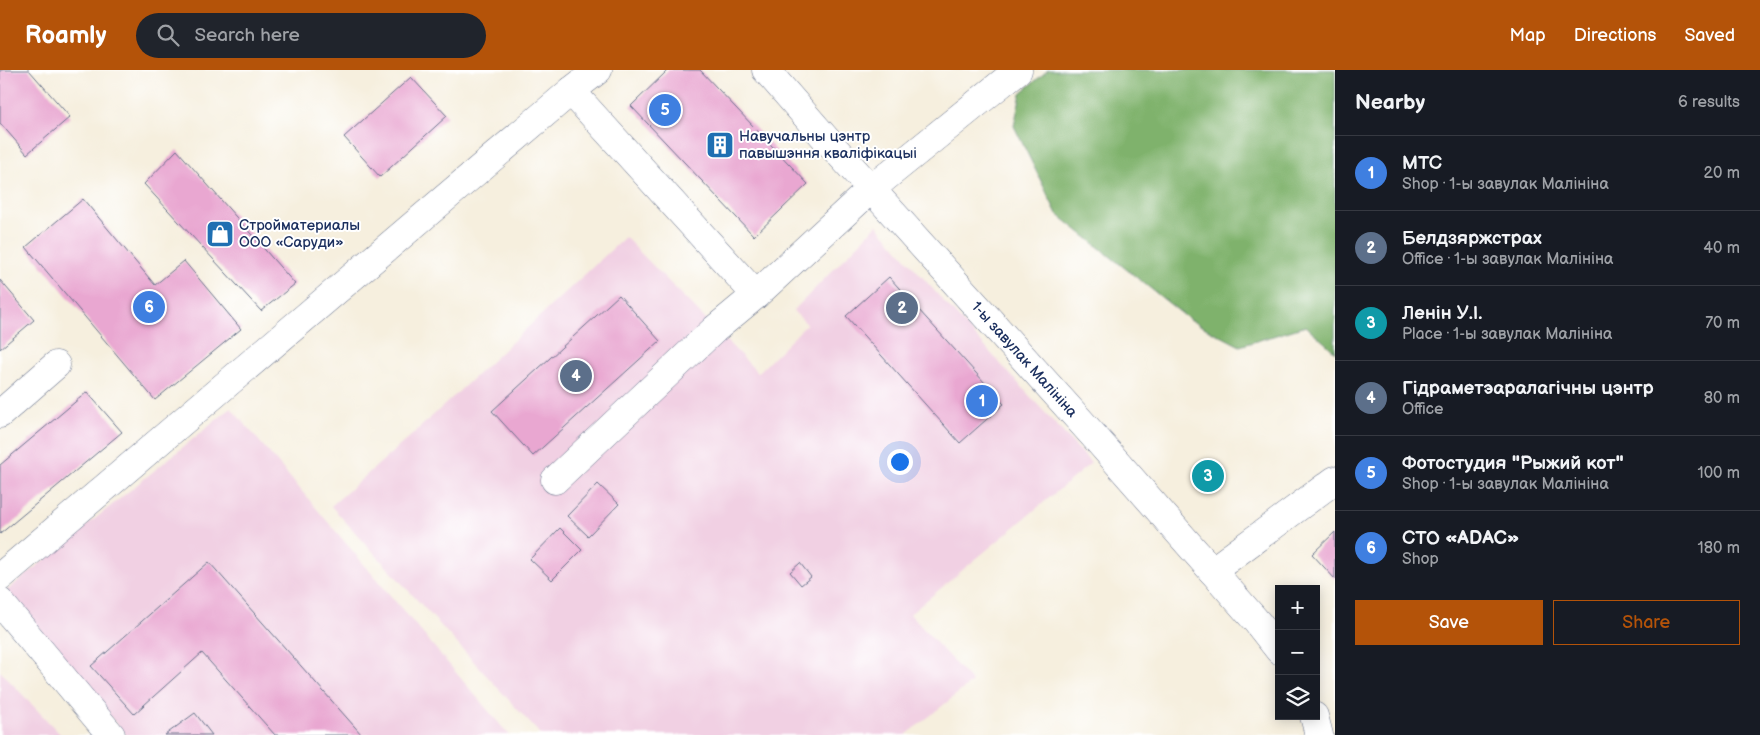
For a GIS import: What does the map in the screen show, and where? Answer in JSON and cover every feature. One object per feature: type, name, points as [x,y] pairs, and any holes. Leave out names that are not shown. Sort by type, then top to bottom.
[{"type":"street","points":[[0,577],[598,70]]},
{"type":"street","name":"1-ы завулак Малініна","points":[[766,70],[1099,442],[1275,645]]},
{"type":"street","points":[[555,480],[715,329],[756,296],[871,189],[1018,70]]},
{"type":"street","points":[[571,91],[756,296]]},
{"type":"street","points":[[0,414],[56,365]]},
{"type":"street","points":[[1212,571],[1335,480]]},
{"type":"street","points":[[0,602],[111,735]]},
{"type":"street","points":[[1315,720],[1320,735]]},
{"type":"shaded area","points":[[877,225],[945,303],[1091,463],[910,614],[972,682],[906,735],[541,735],[331,506],[412,435],[625,237],[758,373],[807,324],[793,311]]},
{"type":"shaded area","points":[[231,408],[509,735],[126,735],[4,593]]},
{"type":"shaded area","points":[[0,671],[61,735],[0,735]]},
{"type":"green space","points":[[1048,70],[1335,70],[1335,352],[1306,326],[1240,346],[1190,320],[1057,214],[1014,126],[1021,93]]},
{"type":"building","points":[[0,70],[29,70],[70,117],[27,154],[0,123]]},
{"type":"building","name":"Навучальны цэнтр павышэння кваліфікацыі","points":[[668,70],[700,70],[808,184],[754,236],[631,106]]},
{"type":"building","points":[[411,77],[447,116],[380,177],[344,137]]},
{"type":"building","name":"Стройматериалы ООО «Саруди»","points":[[177,150],[295,284],[261,311],[144,184]]},
{"type":"building","points":[[83,199],[155,285],[184,261],[241,329],[155,400],[26,247]]},
{"type":"building","points":[[889,277],[1004,404],[960,443],[846,316]]},
{"type":"building","points":[[0,280],[34,320],[0,349]]},
{"type":"building","points":[[619,295],[660,341],[533,456],[492,411]]},
{"type":"building","points":[[87,392],[122,432],[0,534],[0,465]]},
{"type":"building","points":[[598,484],[619,504],[588,536],[567,516]]},
{"type":"building","points":[[560,528],[582,550],[552,580],[530,559]]},
{"type":"building","points":[[1335,532],[1335,579],[1312,554]]},
{"type":"building","points":[[209,562],[362,735],[275,735],[202,653],[134,714],[91,666]]},
{"type":"building","points":[[800,563],[811,577],[801,585],[790,572]]},
{"type":"building","points":[[195,713],[212,735],[165,735]]},
{"type":"place","name":"Фотостудия \"Рыжий кот\"","points":[[665,110]]},
{"type":"place","name":"Навучальны цэнтр павышэння кваліфікацыі","points":[[720,145]]},
{"type":"place","name":"Стройматериалы ООО «Саруди»","points":[[220,234]]},
{"type":"place","name":"СТО «ADAC»","points":[[149,307]]},
{"type":"place","name":"Белдзяржстрах","points":[[902,308]]},
{"type":"place","name":"Гідраметэаралагічны цэнтр","points":[[576,376]]},
{"type":"place","name":"МТС","points":[[982,401]]},
{"type":"place","name":"Ленін У.І.","points":[[1208,476]]}]
